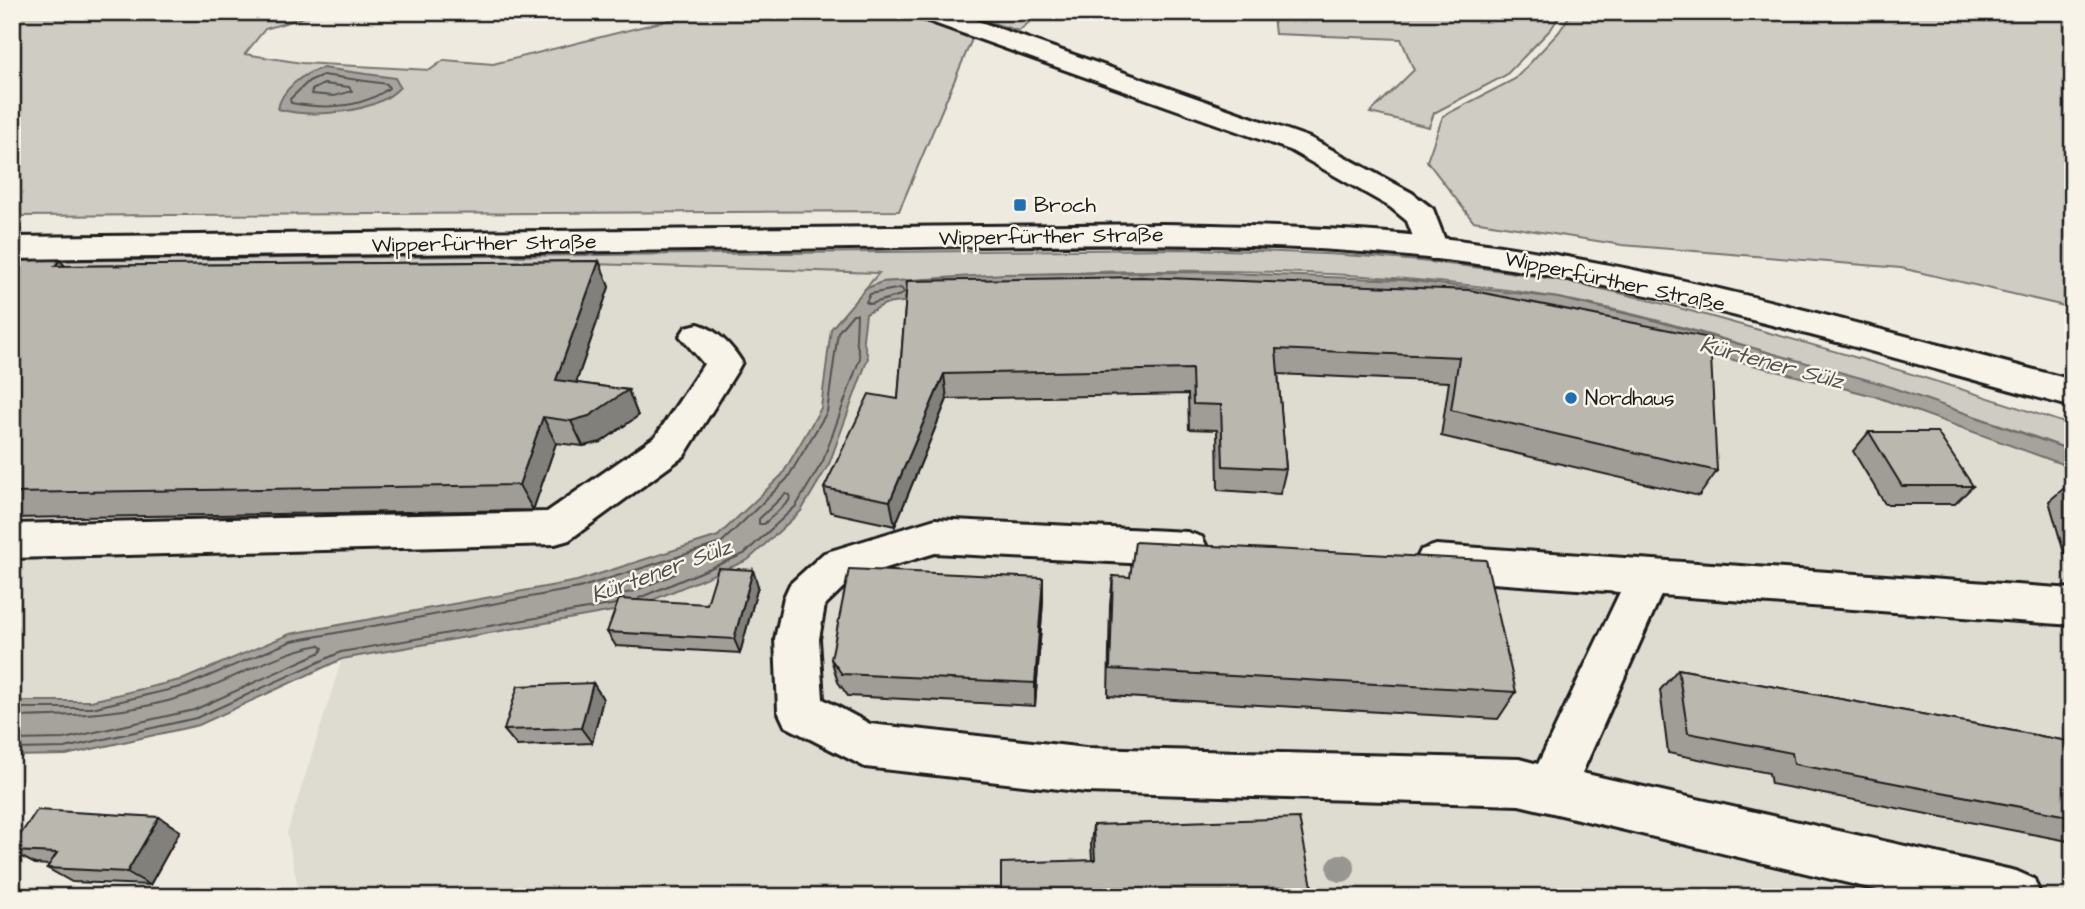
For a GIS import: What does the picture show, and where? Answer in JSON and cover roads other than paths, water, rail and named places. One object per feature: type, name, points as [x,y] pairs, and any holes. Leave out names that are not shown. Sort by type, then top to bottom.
[{"type":"main road","points":[[926,12],[1300,144],[1401,200],[1422,216],[1432,248]]},
{"type":"main road","name":"Wipperfürther Straße","points":[[12,248],[1162,234],[1340,239],[1432,248],[1563,267],[1667,290],[2073,394]]},
{"type":"main road","points":[[12,541],[555,528],[670,446],[724,362],[698,336]]},
{"type":"main road","points":[[1225,551],[934,536],[839,565],[805,597],[797,639],[801,711],[865,745],[1086,770],[1519,782],[2016,897]]},
{"type":"main road","points":[[1390,560],[2073,607]]},
{"type":"main road","points":[[1551,789],[1649,576]]},
{"type":"water","points":[[323,68],[395,78],[400,87],[375,103],[342,112],[308,113],[278,109],[284,95],[295,82]]},
{"type":"water","name":"Kürtener Sülz","points":[[1201,272],[1405,280],[1558,298],[1649,319],[1879,383],[2073,451],[2073,468],[1874,396],[1558,315],[911,301],[885,304],[866,314],[863,339],[868,358],[829,464],[801,511],[748,560],[636,607],[342,659],[199,725],[66,755],[12,756],[12,701],[91,701],[184,679],[290,634],[577,581],[718,536],[782,475],[821,408],[831,329],[865,289],[882,282],[1004,274]]},
{"type":"place","name":"Broch","points":[[1020,205]]},
{"type":"place","name":"Nordhaus","points":[[1571,398]]}]
